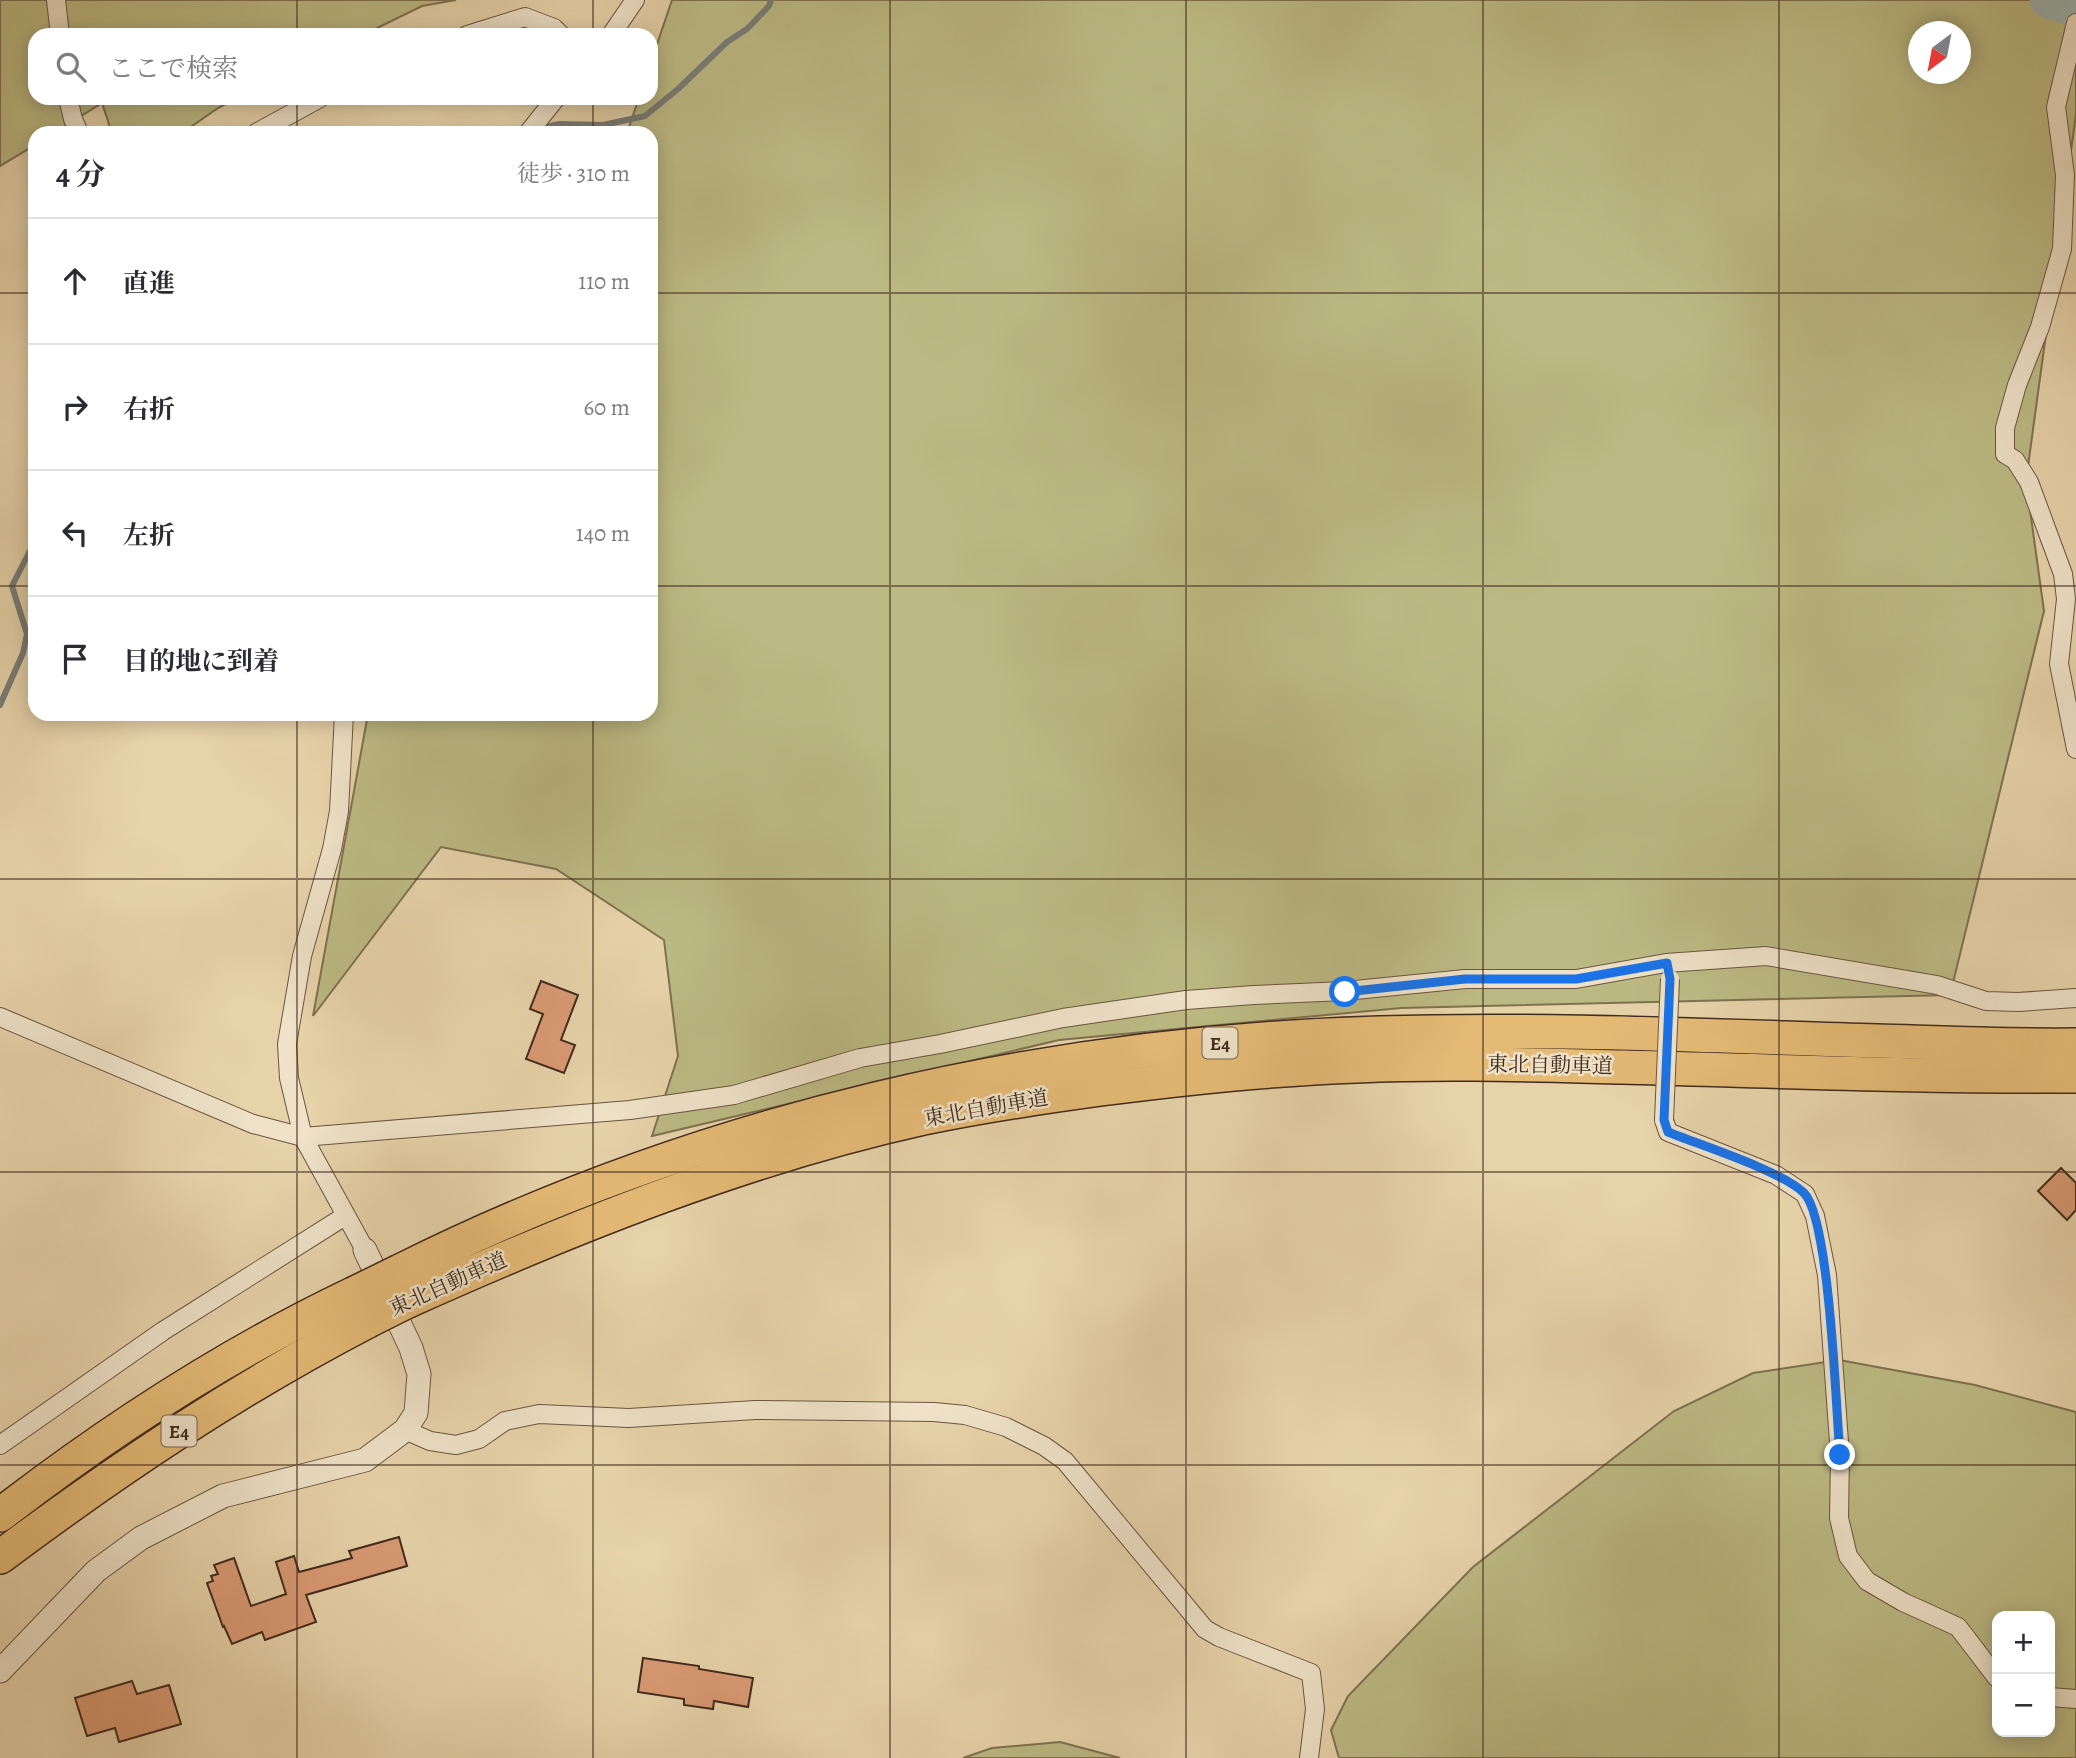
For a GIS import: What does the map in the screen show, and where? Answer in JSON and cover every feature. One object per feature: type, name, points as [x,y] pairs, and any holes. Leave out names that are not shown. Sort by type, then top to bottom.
[{"type":"highway","name":"東北自動車道","points":[[404,1286],[451,1245],[560,1200],[741,1135],[848,1105],[959,1079],[1126,1052],[1254,1039],[1381,1033],[1542,1032],[2076,1045]]},
{"type":"highway","name":"東北自動車道","points":[[0,1515],[86,1452],[235,1354],[361,1308],[404,1286],[488,1265],[697,1184],[923,1118],[1141,1084],[1268,1071],[1355,1066],[1468,1063],[2076,1076]]},
{"type":"highway","name":"東北自動車道","points":[[0,1557],[104,1481],[252,1384],[361,1308]]},
{"type":"street","points":[[56,0],[59,28]]},
{"type":"street","points":[[616,28],[635,0]]},
{"type":"street","points":[[490,28],[525,17],[554,28]]},
{"type":"street","points":[[2076,23],[2056,107],[2065,175],[2062,249],[2040,327],[2017,385],[2005,428],[2005,454],[2015,460],[2029,482],[2063,574],[2066,599],[2059,664],[2076,749]]},
{"type":"street","points":[[70,105],[76,126]]},
{"type":"street","points":[[269,126],[307,105]]},
{"type":"street","points":[[534,126],[551,105]]},
{"type":"street","points":[[0,1671],[96,1571],[141,1538],[223,1496],[365,1460],[405,1430],[416,1413],[419,1374],[411,1348],[365,1251],[303,1137],[289,1078],[287,1044],[302,956],[332,849],[339,811],[344,721]]},
{"type":"street","points":[[0,1017],[253,1124],[303,1137],[630,1110],[734,1095],[860,1058],[1118,1009],[1186,1000],[1345,992],[1465,979],[1576,979],[1668,971],[1766,956],[1937,985],[1986,1001],[2076,998]]},
{"type":"street","points":[[1668,971],[1664,1120],[1668,1132],[1776,1175],[1805,1194],[1815,1216],[1827,1275],[1840,1455],[1839,1518],[1848,1556],[1867,1581],[1903,1602],[1958,1627],[1994,1674]]},
{"type":"street","points":[[0,1445],[163,1331],[345,1216]]},
{"type":"street","points":[[405,1430],[430,1441],[456,1446],[480,1439],[505,1422],[540,1414],[629,1418],[755,1410],[934,1412],[965,1415],[1006,1427],[1044,1446],[1065,1461],[1205,1629],[1219,1637],[1311,1672],[1315,1709],[1309,1758]]},
{"type":"street","points":[[2055,1697],[2076,1699]]},
{"type":"shaded area","points":[[0,0],[456,0],[422,6],[377,28],[28,28],[28,105],[99,105],[65,126],[28,126],[28,149],[0,166]]},
{"type":"shaded area","points":[[672,0],[2076,0],[2076,114],[2026,481],[2044,611],[1950,995],[1401,1008],[1059,1040],[652,1136],[678,1056],[664,940],[556,869],[441,847],[313,1016],[367,721],[658,721],[658,126],[629,126],[637,105],[658,105],[658,41]]},
{"type":"shaded area","points":[[103,105],[224,105],[192,126],[110,126]]},
{"type":"shaded area","points":[[1839,1360],[1975,1385],[2076,1412],[2076,1758],[1339,1758],[1331,1730],[1348,1696],[1473,1567],[1674,1411],[1753,1373]]},
{"type":"shaded area","points":[[1060,1742],[1120,1758],[963,1758],[992,1748]]},
{"type":"building","points":[[541,981],[578,995],[561,1040],[575,1045],[564,1073],[526,1059],[543,1014],[530,1009]]},
{"type":"building","points":[[2061,1168],[2076,1183],[2076,1210],[2067,1220],[2038,1191]]},
{"type":"building","points":[[399,1537],[407,1566],[306,1595],[316,1622],[265,1640],[262,1632],[232,1644],[207,1583],[213,1581],[211,1576],[218,1574],[214,1565],[234,1558],[251,1606],[286,1594],[276,1562],[294,1556],[299,1572],[352,1558],[349,1551]]},
{"type":"building","points":[[643,1658],[699,1666],[699,1669],[753,1678],[748,1707],[714,1701],[713,1709],[684,1705],[684,1699],[638,1692]]},
{"type":"building","points":[[132,1681],[137,1694],[169,1685],[181,1724],[119,1742],[115,1728],[87,1736],[75,1698]]},
{"type":"waterway","points":[[551,126],[603,125],[645,116],[727,42],[747,29],[769,6],[771,0]]},
{"type":"waterway","points":[[2047,0],[2076,10]]},
{"type":"waterway","points":[[0,705],[23,653],[27,634],[12,586],[28,555]]},
{"type":"route","points":[[1345,992],[1465,979],[1576,979],[1667,963],[1670,979],[1664,1120],[1668,1132],[1776,1175],[1805,1194],[1815,1216],[1827,1275],[1840,1455]]}]
